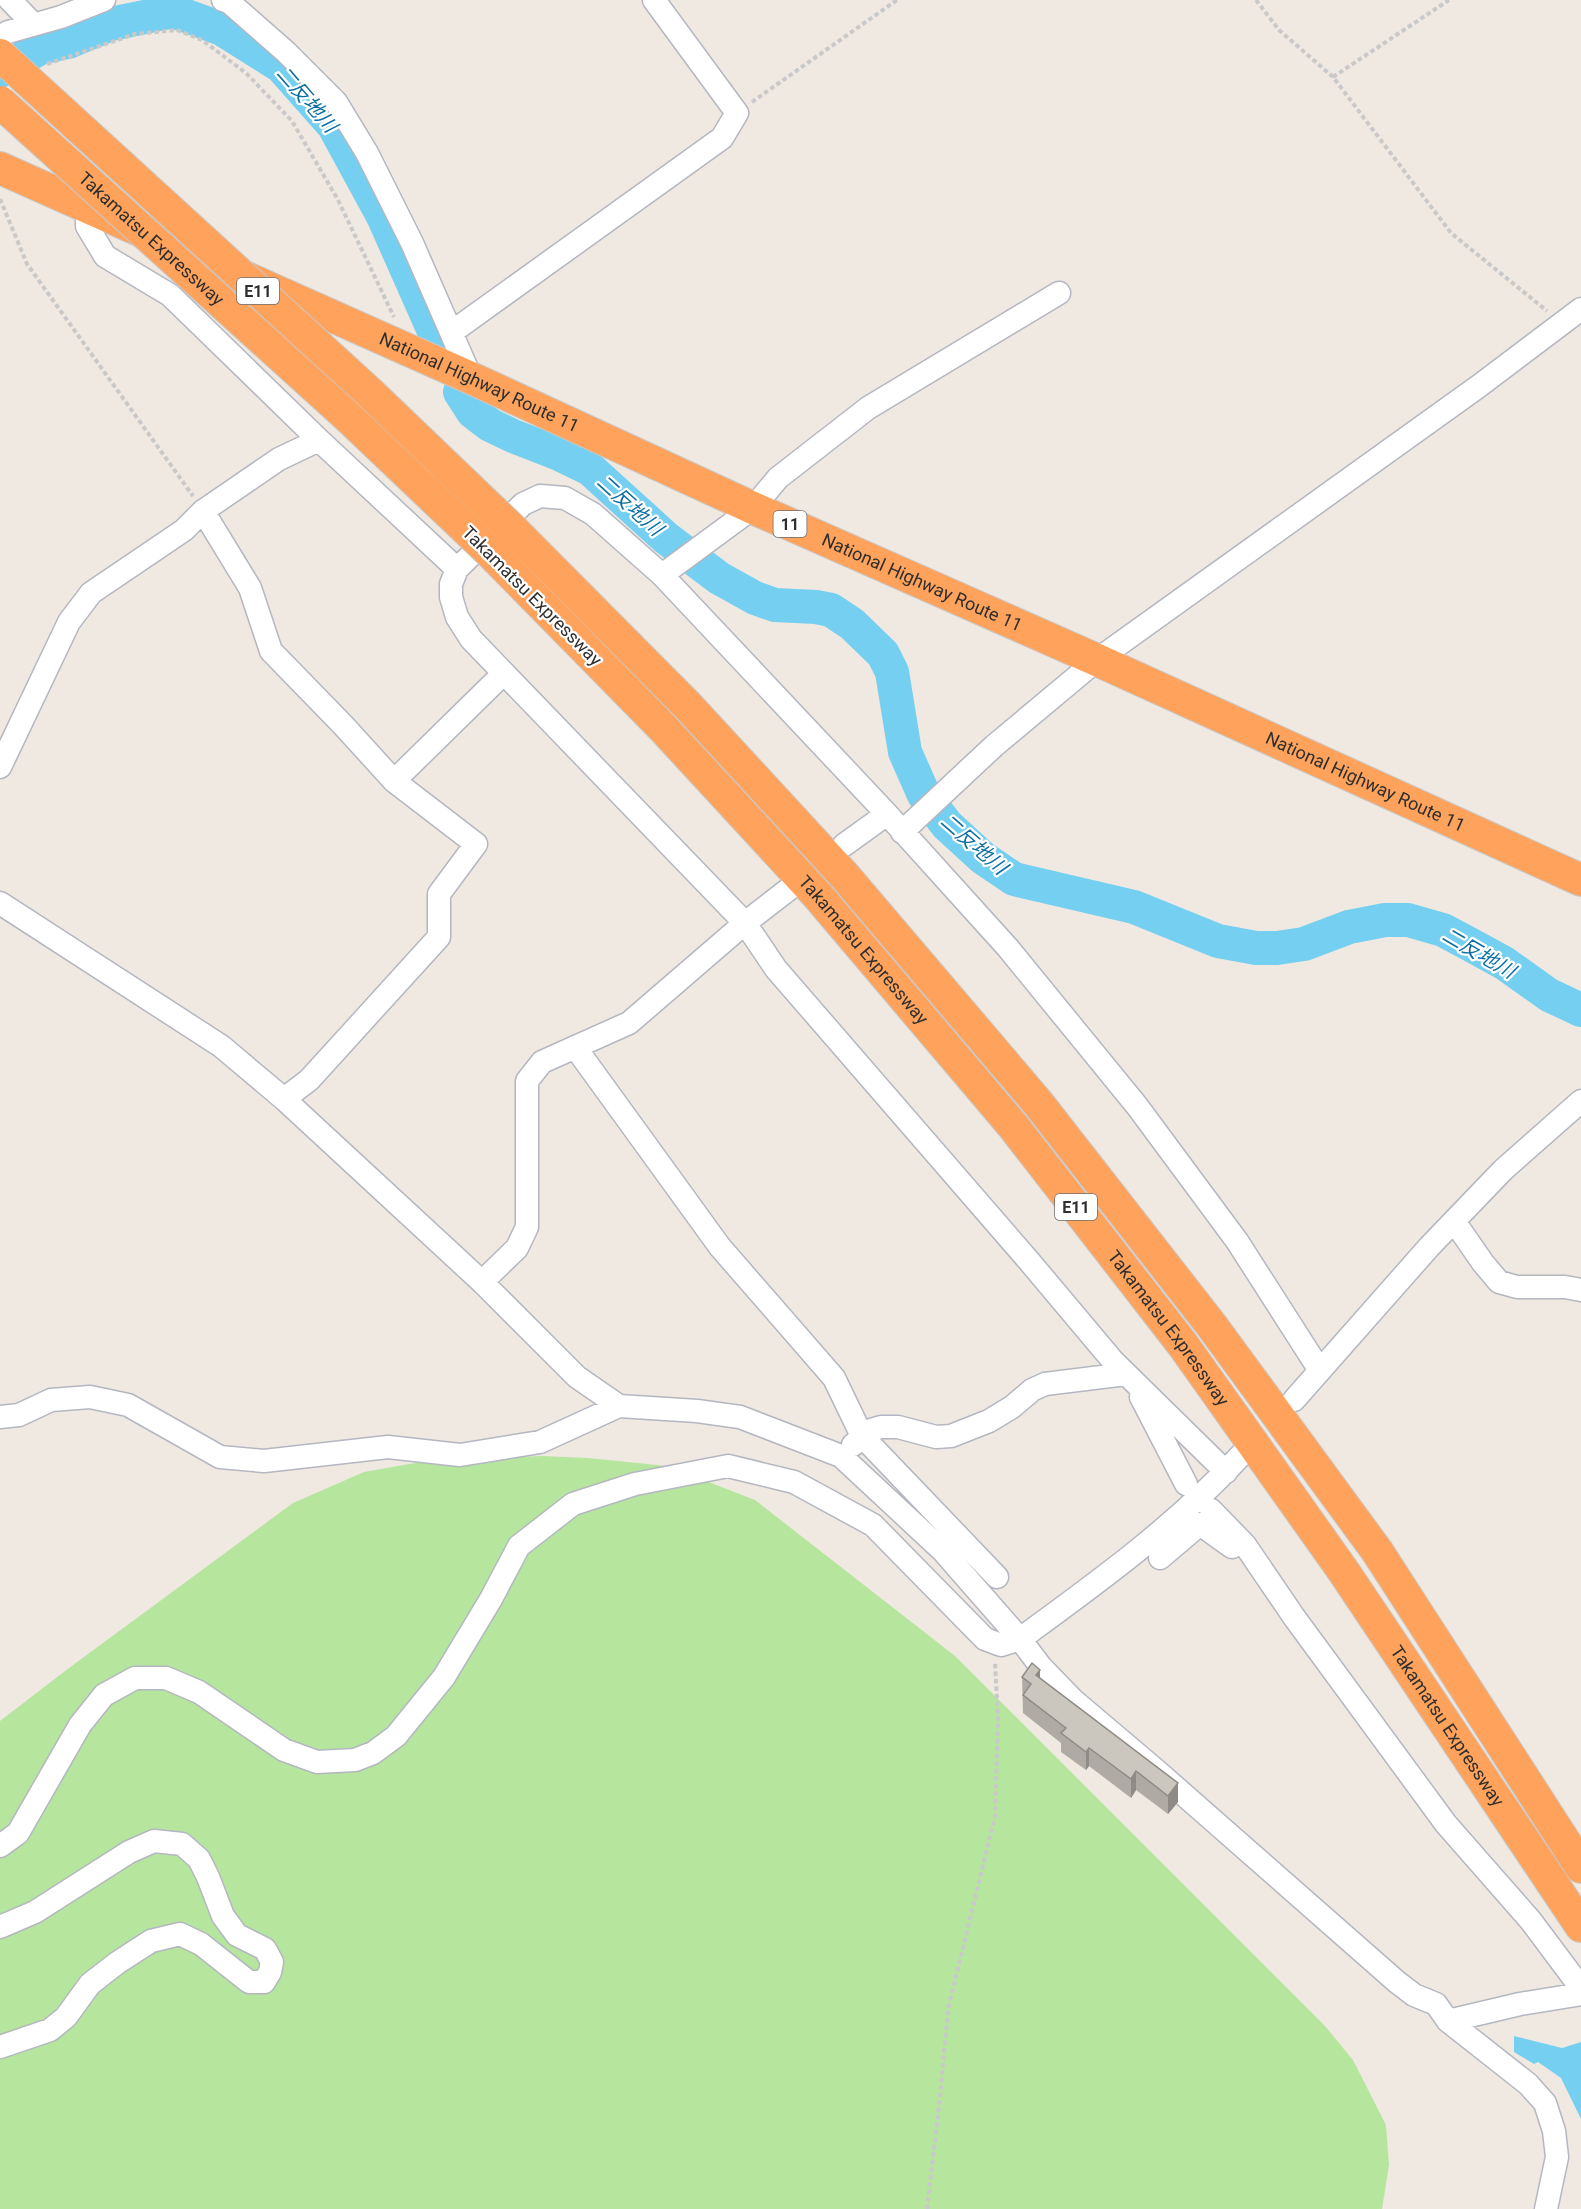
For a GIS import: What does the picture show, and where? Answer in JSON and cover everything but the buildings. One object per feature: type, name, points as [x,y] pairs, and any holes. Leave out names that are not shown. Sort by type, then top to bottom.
[{"type":"highway","name":"Takamatsu Expressway","points":[[0,55],[370,393],[513,530],[688,706],[843,874],[1038,1103],[1212,1326],[1377,1551],[1581,1867]]},
{"type":"highway","name":"Takamatsu Expressway","points":[[0,102],[348,417],[490,552],[663,728],[818,896],[1013,1126],[1197,1364],[1344,1572],[1581,1926]]},
{"type":"highway","name":"National Highway Route 11","points":[[0,168],[471,378],[753,508],[1097,660],[1581,880]]},
{"type":"street","points":[[10,0],[33,24]]},
{"type":"street","points":[[0,37],[8,32],[104,0]]},
{"type":"street","points":[[223,0],[229,2],[286,51],[336,102],[367,153],[387,193],[471,378]]},
{"type":"street","points":[[245,0],[255,25]]},
{"type":"street","points":[[452,332],[722,138],[737,113],[654,0]]},
{"type":"street","points":[[87,206],[87,226],[105,256],[170,295],[318,440],[457,568]]},
{"type":"street","points":[[662,574],[753,508],[778,478],[868,408],[1059,293]]},
{"type":"street","points":[[902,832],[994,746],[1097,660],[1479,386],[1581,309]]},
{"type":"street","points":[[0,767],[69,622],[91,593],[184,530],[203,511],[279,459],[318,440]]},
{"type":"street","points":[[1226,1472],[1129,1377],[776,969],[745,923],[471,639],[457,617],[451,597],[451,584],[457,568],[523,504],[540,496],[565,498],[593,514],[662,574],[887,814],[1008,948],[1137,1106],[1237,1241],[1319,1369]]},
{"type":"street","points":[[203,511],[250,588],[271,651],[394,781],[476,844],[439,894],[439,937],[309,1080],[284,1099]]},
{"type":"street","points":[[394,781],[504,673]]},
{"type":"street","points":[[844,845],[887,814]]},
{"type":"street","points":[[482,1282],[517,1248],[527,1227],[527,1081],[542,1062],[629,1023],[745,923],[789,889]]},
{"type":"street","points":[[0,903],[221,1046],[284,1099],[482,1282],[577,1377],[619,1406]]},
{"type":"street","points":[[575,1047],[720,1247],[834,1378],[862,1436],[997,1577]]},
{"type":"street","points":[[1294,1400],[1319,1369],[1454,1221],[1503,1170],[1581,1101]]},
{"type":"street","points":[[1454,1221],[1499,1282],[1517,1287],[1564,1287],[1581,1290]]},
{"type":"street","points":[[841,1456],[868,1431],[881,1427],[898,1427],[936,1437],[951,1436],[989,1421],[1012,1407],[1032,1390],[1045,1384],[1129,1377]]},
{"type":"street","points":[[1129,1377],[1186,1484]]},
{"type":"street","points":[[0,1417],[19,1415],[51,1400],[90,1397],[128,1406],[220,1457],[264,1461],[388,1447],[460,1455],[540,1442],[619,1406],[697,1411],[741,1418],[841,1456],[943,1551],[1020,1639],[1041,1667],[1073,1700],[1396,1982],[1414,1995],[1436,2004],[1448,2021],[1528,2084],[1545,2103],[1554,2131],[1557,2157],[1546,2209]]},
{"type":"street","points":[[0,1846],[18,1833],[86,1718],[104,1695],[135,1678],[166,1678],[199,1692],[284,1750],[317,1762],[355,1760],[374,1753],[396,1736],[444,1677],[491,1599],[519,1546],[573,1504],[635,1484],[728,1467],[794,1482],[873,1525],[985,1639],[1001,1646],[1020,1639],[1131,1555],[1192,1505],[1242,1454]]},
{"type":"street","points":[[1211,1510],[1245,1545],[1294,1617],[1446,1824],[1530,1921],[1581,1988]]},
{"type":"street","points":[[1160,1558],[1200,1524],[1243,1555],[1254,1558]]},
{"type":"street","points":[[0,1927],[35,1912],[129,1852],[154,1841],[182,1845],[199,1859],[224,1916],[237,1935],[265,1949],[272,1962],[270,1972],[264,1982],[249,1982],[201,1944],[180,1934],[151,1941],[90,1984],[66,2017],[50,2030],[0,2047]]},
{"type":"street","points":[[1448,2021],[1520,2004],[1581,1994]]},
{"type":"path","points":[[737,113],[897,0]]},
{"type":"path","points":[[1256,0],[1279,30],[1333,77],[1451,233],[1561,324]]},
{"type":"path","points":[[1333,77],[1449,0]]},
{"type":"path","points":[[40,66],[135,34],[177,30],[202,40],[246,73],[292,122],[338,200],[410,351]]},
{"type":"path","points":[[0,199],[27,264],[203,511]]},
{"type":"path","points":[[927,2209],[948,2009],[994,1816],[998,1720],[994,1644]]},
{"type":"green space","points":[[542,1456],[667,1466],[755,1500],[955,1656],[1325,2026],[1353,2060],[1386,2125],[1389,2165],[1382,2209],[0,2209],[0,1721],[293,1503],[364,1472],[432,1460]]},
{"type":"water","points":[[1514,2036],[1562,2048],[1581,2042],[1581,2119],[1561,2078],[1538,2062],[1534,2064],[1514,2052]]},
{"type":"waterway","name":"二反地川","points":[[0,71],[40,48],[68,42],[111,24],[173,11],[222,29],[281,66],[334,126],[383,216],[438,340]]},
{"type":"waterway","name":"二反地川","points":[[460,392],[473,412],[490,425],[590,469],[666,538],[719,578],[755,598],[775,605],[831,610],[852,624],[883,654],[892,672],[905,752],[924,795],[947,825],[983,858],[1014,879],[1134,907],[1218,941],[1256,948],[1304,944],[1349,927],[1385,920],[1408,920],[1443,930],[1504,963],[1549,995],[1581,1010]]}]
